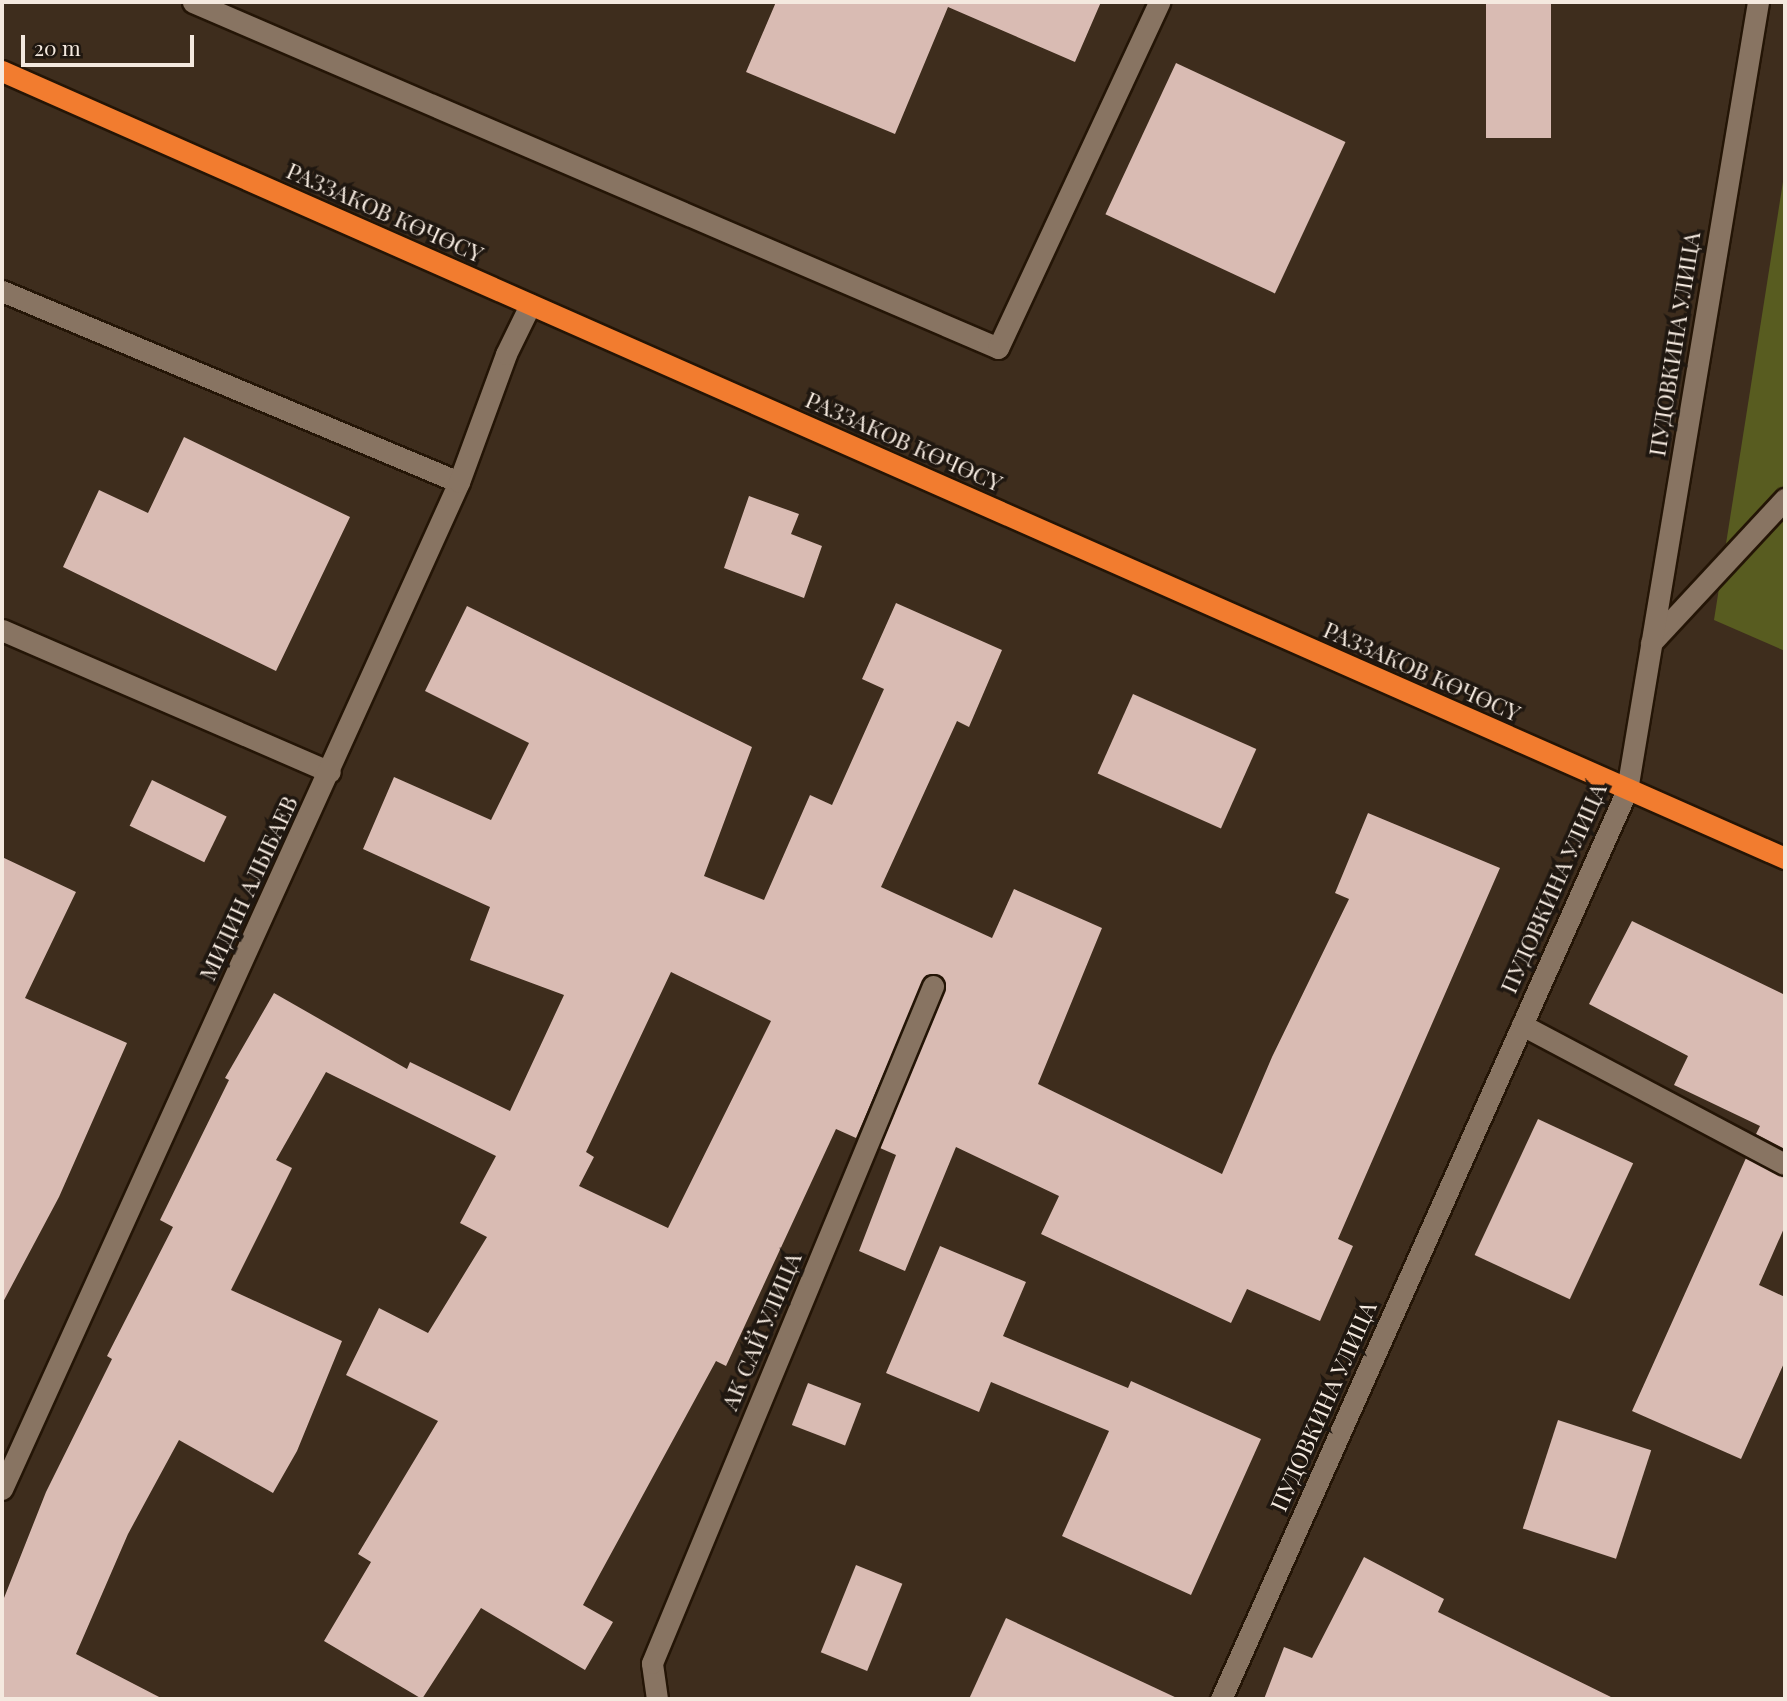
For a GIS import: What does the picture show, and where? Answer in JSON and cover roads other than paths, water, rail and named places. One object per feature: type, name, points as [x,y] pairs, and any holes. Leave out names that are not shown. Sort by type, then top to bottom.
[{"type":"highway","name":"РАЗЗАКОВ КӨЧӨСҮ","points":[[2,71],[1785,858]]},
{"type":"street","points":[[193,2],[998,348],[1159,2]]},
{"type":"street","name":"ПУДОВКИНА УЛИЦА","points":[[1221,1699],[1627,790],[1758,2]]},
{"type":"street","points":[[2,291],[459,482]]},
{"type":"street","name":"МИДИН АЛЫБАЕВ","points":[[2,1489],[330,772],[459,482],[506,354],[530,305]]},
{"type":"street","points":[[1651,643],[1785,499]]},
{"type":"street","points":[[2,630],[330,772]]},
{"type":"street","name":"АК САЙ УЛИЦА","points":[[657,1699],[652,1663],[933,986]]},
{"type":"street","points":[[1522,1025],[1785,1164]]}]
